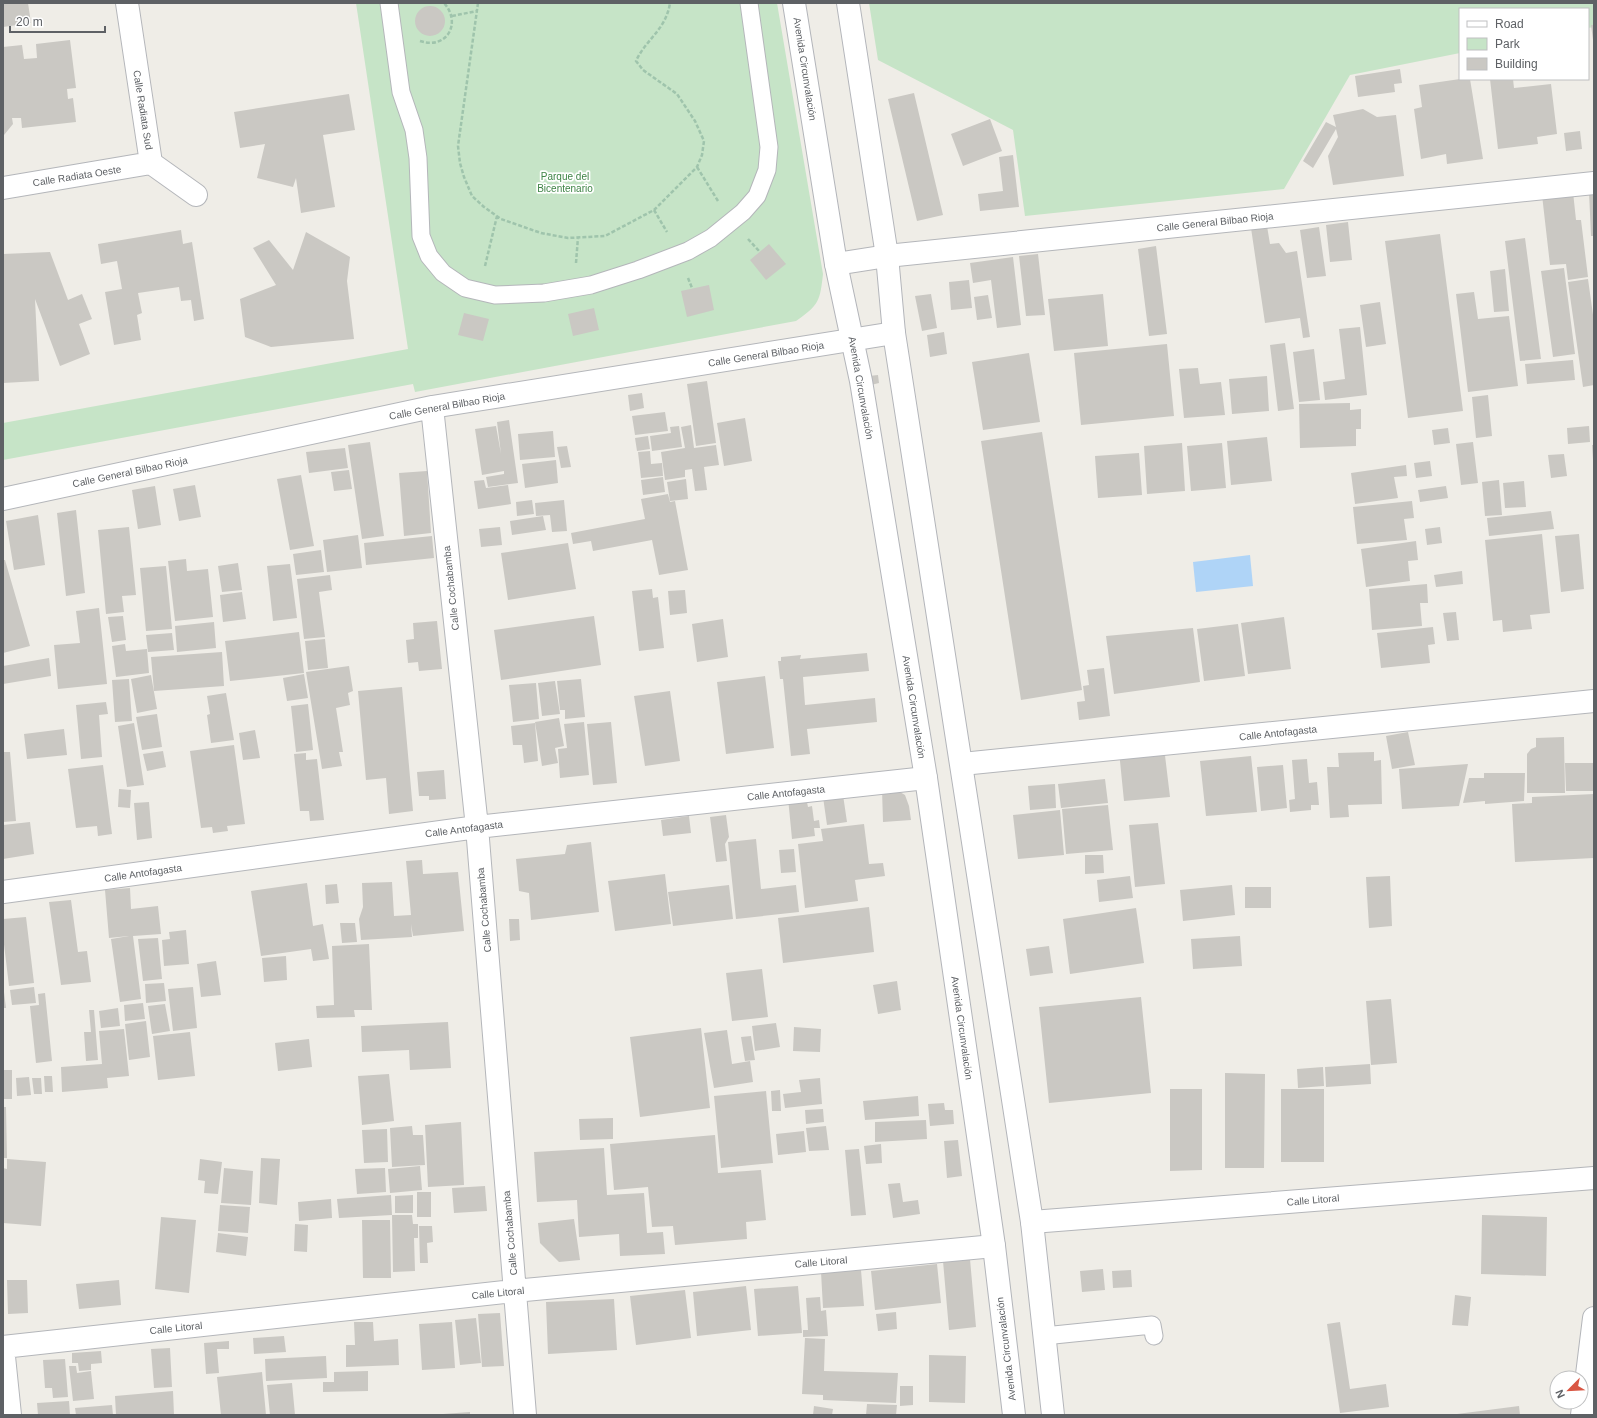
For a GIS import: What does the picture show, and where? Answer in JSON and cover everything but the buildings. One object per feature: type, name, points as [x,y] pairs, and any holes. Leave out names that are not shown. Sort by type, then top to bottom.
[{"type":"street","name":"Calle Radiata Sud","points":[[127,3],[151,164],[196,195]]},
{"type":"street","name":"Avenida Circunvalación","points":[[794,3],[836,264],[853,340],[926,778],[994,1246],[1014,1415]]},
{"type":"street","points":[[848,3],[887,256],[894,333],[1032,1222],[1053,1415]]},
{"type":"street","name":"Calle Radiata Oeste","points":[[3,188],[151,164]]},
{"type":"street","name":"Calle General Bilbao Rioja","points":[[836,264],[887,256],[1594,183]]},
{"type":"street","name":"Calle General Bilbao Rioja","points":[[3,499],[432,407],[894,333]]},
{"type":"street","name":"Calle Cochabamba","points":[[432,407],[477,827],[525,1415]]},
{"type":"street","name":"Calle Antofagasta","points":[[962,764],[1594,701]]},
{"type":"street","name":"Calle Antofagasta","points":[[3,892],[477,827],[926,778]]},
{"type":"street","name":"Calle Litoral","points":[[1032,1222],[1594,1178]]},
{"type":"street","name":"Calle Litoral","points":[[3,1347],[514,1291],[994,1246]]},
{"type":"street","points":[[1582,1415],[1594,1318]]},
{"type":"street","points":[[3,1347],[10,1415]]},
{"type":"lane","points":[[389,3],[401,92],[414,130],[417,151],[421,236],[430,256],[443,273],[465,288],[495,295],[544,293],[591,284],[638,270],[688,251],[711,238],[744,212],[757,196],[767,170],[769,147],[749,3]]},
{"type":"lane","points":[[1044,1336],[1152,1325],[1154,1336]]},
{"type":"path","points":[[415,36],[426,43],[440,41],[450,31],[453,24],[452,16],[444,3]]},
{"type":"path","points":[[478,3],[458,146],[464,177],[472,196],[501,219],[541,233],[568,238],[605,236],[654,210],[697,167],[702,155],[704,141],[695,121],[676,94],[643,70],[636,61],[641,50],[656,34],[668,11],[670,3]]},
{"type":"path","points":[[452,16],[477,11]]},
{"type":"green space","name":"Parque del Bicentenario","points":[[356,3],[777,3],[823,274],[821,290],[817,302],[810,311],[796,321],[415,392],[413,384],[3,460],[3,423],[408,349]]},
{"type":"green space","points":[[869,3],[1594,3],[1594,27],[1589,28],[1589,8],[1459,8],[1459,53],[1350,75],[1284,189],[1025,216],[1013,130],[878,60]]},
{"type":"water","points":[[1250,555],[1253,586],[1196,592],[1193,562]]}]
